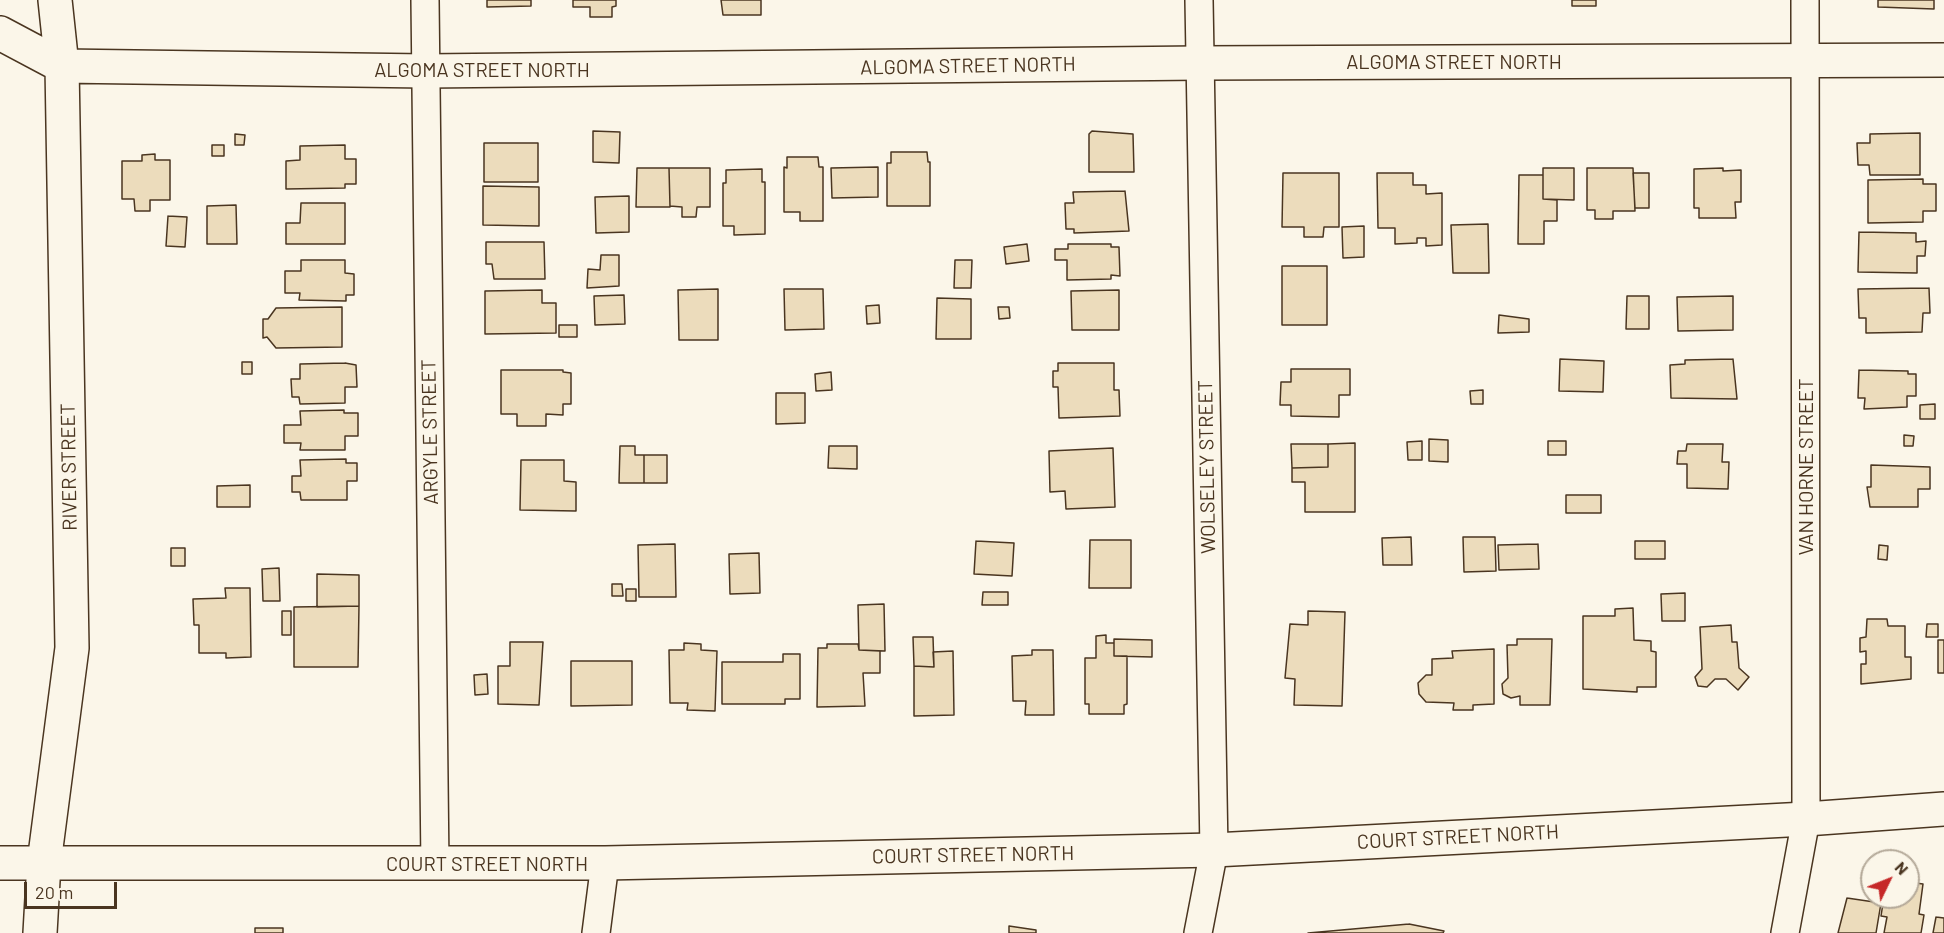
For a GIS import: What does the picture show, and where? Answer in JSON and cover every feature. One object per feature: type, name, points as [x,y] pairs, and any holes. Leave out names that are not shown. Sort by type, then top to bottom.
[{"type":"street","name":"RIVER STREET","points":[[40,933],[44,863],[72,648],[62,66],[55,0]]},
{"type":"street","name":"ARGYLE STREET","points":[[425,0],[435,865]]},
{"type":"street","name":"WOLSELEY STREET","points":[[1197,933],[1214,850],[1198,0]]},
{"type":"street","name":"VAN HORNE STREET","points":[[1785,933],[1806,819],[1805,0]]},
{"type":"street","name":"ALGOMA STREET NORTH","points":[[0,33],[62,66],[426,71],[1200,63],[1944,60]]},
{"type":"street","name":"COURT STREET NORTH","points":[[0,863],[435,865],[1214,850],[1806,819],[1944,809]]},
{"type":"street","points":[[596,933],[605,863]]},
{"type":"building","points":[[487,0],[531,0],[531,6],[487,7]]},
{"type":"building","points":[[573,0],[616,0],[616,6],[612,7],[612,17],[590,17],[590,7],[573,7]]},
{"type":"building","points":[[721,0],[761,0],[761,15],[723,15]]},
{"type":"building","points":[[1572,0],[1596,0],[1596,6],[1572,6]]},
{"type":"building","points":[[1878,0],[1934,0],[1934,9],[1878,7]]},
{"type":"building","points":[[593,131],[620,132],[619,163],[593,162]]},
{"type":"building","points":[[1092,131],[1133,134],[1134,172],[1089,172],[1089,134]]},
{"type":"building","points":[[1920,133],[1920,175],[1870,175],[1869,165],[1858,165],[1857,143],[1870,143],[1870,134]]},
{"type":"building","points":[[235,134],[245,135],[244,145],[235,145]]},
{"type":"building","points":[[484,143],[538,143],[538,182],[484,182]]},
{"type":"building","points":[[212,145],[224,145],[224,156],[212,156]]},
{"type":"building","points":[[345,145],[345,159],[356,159],[356,184],[345,184],[345,188],[286,189],[286,161],[300,160],[300,146]]},
{"type":"building","points":[[891,152],[927,152],[928,162],[930,162],[930,206],[887,206],[887,163],[891,163]]},
{"type":"building","points":[[155,154],[155,160],[170,160],[170,200],[150,200],[150,211],[135,211],[134,199],[122,199],[122,161],[142,161],[142,155]]},
{"type":"building","points":[[787,157],[818,157],[819,167],[823,167],[823,221],[800,221],[800,212],[784,212],[784,167],[787,168]]},
{"type":"building","points":[[878,167],[878,197],[832,198],[831,168]]},
{"type":"building","points":[[637,168],[669,168],[670,207],[636,207]]},
{"type":"building","points":[[669,168],[710,168],[710,207],[697,207],[696,217],[682,217],[682,207],[670,206]]},
{"type":"building","points":[[1543,168],[1574,168],[1574,200],[1543,199]]},
{"type":"building","points":[[1587,168],[1633,168],[1635,211],[1613,211],[1613,219],[1595,219],[1595,210],[1587,210]]},
{"type":"building","points":[[1723,168],[1723,171],[1741,170],[1741,202],[1735,202],[1736,218],[1699,218],[1699,208],[1694,208],[1694,169]]},
{"type":"building","points":[[762,169],[762,182],[765,182],[765,234],[734,235],[734,226],[723,226],[723,183],[726,183],[726,170]]},
{"type":"building","points":[[1283,173],[1339,173],[1339,227],[1324,227],[1323,237],[1304,237],[1304,227],[1282,227]]},
{"type":"building","points":[[1377,173],[1413,173],[1413,185],[1426,185],[1426,194],[1442,193],[1442,245],[1426,246],[1426,238],[1417,238],[1417,243],[1395,244],[1395,228],[1378,228]]},
{"type":"building","points":[[1633,173],[1649,173],[1649,208],[1635,208]]},
{"type":"building","points":[[1519,175],[1543,175],[1543,199],[1557,200],[1557,221],[1544,221],[1544,244],[1518,244]]},
{"type":"building","points":[[1923,179],[1923,184],[1936,184],[1936,211],[1923,211],[1923,222],[1868,223],[1868,180]]},
{"type":"building","points":[[483,186],[539,187],[539,226],[483,225]]},
{"type":"building","points":[[1125,191],[1129,231],[1074,233],[1074,229],[1066,229],[1065,203],[1074,203],[1073,192]]},
{"type":"building","points":[[629,196],[629,232],[596,233],[595,197]]},
{"type":"building","points":[[301,203],[345,203],[345,244],[286,244],[286,223],[300,223]]},
{"type":"building","points":[[236,205],[237,244],[207,244],[207,206]]},
{"type":"building","points":[[168,216],[187,217],[185,247],[166,246]]},
{"type":"building","points":[[1488,224],[1489,273],[1453,273],[1451,225]]},
{"type":"building","points":[[1364,226],[1364,257],[1343,258],[1342,227]]},
{"type":"building","points":[[1859,232],[1916,233],[1916,242],[1926,241],[1925,256],[1917,256],[1917,273],[1858,272]]},
{"type":"building","points":[[486,242],[544,242],[545,279],[494,279],[492,264],[486,264]]},
{"type":"building","points":[[1027,244],[1029,261],[1006,264],[1004,247]]},
{"type":"building","points":[[1068,244],[1111,244],[1111,247],[1119,247],[1120,276],[1111,275],[1111,279],[1067,280],[1067,260],[1055,260],[1055,249],[1068,249]]},
{"type":"building","points":[[601,255],[619,255],[619,286],[587,288],[588,269],[600,270]]},
{"type":"building","points":[[301,260],[345,260],[345,273],[354,274],[354,295],[346,295],[346,301],[299,300],[300,293],[285,293],[285,271],[301,271]]},
{"type":"building","points":[[955,260],[972,260],[971,288],[954,288]]},
{"type":"building","points":[[1282,266],[1327,266],[1327,325],[1282,325]]},
{"type":"building","points":[[1929,288],[1930,313],[1923,313],[1922,332],[1866,333],[1866,318],[1859,318],[1858,289]]},
{"type":"building","points":[[718,289],[718,340],[679,340],[678,290]]},
{"type":"building","points":[[784,289],[823,289],[824,329],[785,330]]},
{"type":"building","points":[[542,290],[542,303],[556,303],[556,333],[485,334],[485,291]]},
{"type":"building","points":[[1119,290],[1119,330],[1072,330],[1071,291]]},
{"type":"building","points":[[624,295],[625,324],[595,325],[594,296]]},
{"type":"building","points":[[1627,296],[1649,296],[1649,329],[1626,329]]},
{"type":"building","points":[[1733,296],[1733,330],[1678,331],[1677,297]]},
{"type":"building","points":[[937,298],[971,299],[971,339],[936,339]]},
{"type":"building","points":[[879,305],[880,323],[867,324],[866,306]]},
{"type":"building","points":[[342,307],[342,347],[276,348],[267,337],[263,338],[263,319],[268,319],[276,308]]},
{"type":"building","points":[[998,307],[1009,307],[1010,318],[999,319]]},
{"type":"building","points":[[1499,315],[1529,319],[1529,332],[1498,333]]},
{"type":"building","points":[[559,325],[577,325],[577,337],[559,337]]},
{"type":"building","points":[[1560,359],[1604,361],[1603,392],[1559,391]]},
{"type":"building","points":[[1733,359],[1737,399],[1671,398],[1670,365],[1685,364],[1685,360]]},
{"type":"building","points":[[242,362],[252,362],[252,374],[242,374]]},
{"type":"building","points":[[345,363],[356,365],[357,387],[345,387],[345,403],[300,404],[299,397],[292,397],[291,379],[300,379],[300,364]]},
{"type":"building","points":[[1058,363],[1114,363],[1114,390],[1119,390],[1120,416],[1059,418],[1058,387],[1053,387],[1053,371],[1058,371]]},
{"type":"building","points":[[1291,369],[1350,369],[1350,395],[1339,395],[1339,417],[1291,416],[1291,405],[1280,405],[1281,382],[1291,382]]},
{"type":"building","points":[[501,370],[563,370],[563,372],[571,373],[571,404],[563,404],[563,415],[546,414],[546,426],[517,426],[517,414],[501,414]]},
{"type":"building","points":[[1859,370],[1908,371],[1908,374],[1916,374],[1916,396],[1907,396],[1907,407],[1864,409],[1865,398],[1858,398]]},
{"type":"building","points":[[831,372],[832,390],[816,391],[815,374]]},
{"type":"building","points":[[1483,390],[1483,404],[1471,404],[1470,391]]},
{"type":"building","points":[[776,393],[805,393],[805,423],[776,424]]},
{"type":"building","points":[[1935,404],[1935,419],[1920,419],[1920,405]]},
{"type":"building","points":[[344,410],[344,413],[358,413],[358,436],[345,436],[345,450],[300,450],[301,443],[284,443],[284,425],[301,425],[300,411]]},
{"type":"building","points":[[1904,435],[1914,436],[1913,446],[1904,446]]},
{"type":"building","points":[[1429,439],[1448,440],[1448,462],[1429,461]]},
{"type":"building","points":[[1422,441],[1422,460],[1408,460],[1407,442]]},
{"type":"building","points":[[1548,441],[1566,441],[1566,455],[1548,455]]},
{"type":"building","points":[[1355,443],[1355,512],[1305,512],[1305,482],[1292,482],[1292,468],[1328,467],[1328,444]]},
{"type":"building","points":[[1291,444],[1328,444],[1328,467],[1292,468]]},
{"type":"building","points":[[1687,444],[1723,444],[1722,462],[1729,462],[1728,489],[1687,488],[1687,464],[1677,464],[1678,451],[1686,451]]},
{"type":"building","points":[[620,446],[635,446],[635,455],[644,455],[644,483],[619,483]]},
{"type":"building","points":[[829,446],[857,446],[857,469],[828,468]]},
{"type":"building","points":[[1113,448],[1115,507],[1066,509],[1065,491],[1050,492],[1049,451]]},
{"type":"building","points":[[644,455],[667,455],[667,483],[644,483]]},
{"type":"building","points":[[346,459],[346,463],[357,463],[357,481],[347,481],[347,500],[301,500],[300,492],[292,492],[292,476],[301,476],[300,460]]},
{"type":"building","points":[[521,460],[564,460],[564,481],[576,482],[576,511],[520,510]]},
{"type":"building","points":[[1871,465],[1930,467],[1930,489],[1918,489],[1918,507],[1870,507],[1867,487],[1871,487]]},
{"type":"building","points":[[250,485],[250,507],[217,507],[217,486]]},
{"type":"building","points":[[1566,495],[1601,495],[1601,513],[1566,513]]},
{"type":"building","points":[[1411,537],[1412,565],[1383,565],[1382,538]]},
{"type":"building","points":[[1463,537],[1495,537],[1496,571],[1464,572]]},
{"type":"building","points":[[1090,540],[1131,540],[1131,588],[1089,588]]},
{"type":"building","points":[[976,541],[1014,543],[1012,576],[974,574]]},
{"type":"building","points":[[1635,541],[1665,541],[1665,559],[1635,559]]},
{"type":"building","points":[[675,544],[676,597],[639,597],[638,545]]},
{"type":"building","points":[[1538,544],[1539,569],[1499,570],[1498,545]]},
{"type":"building","points":[[1879,545],[1888,546],[1887,560],[1878,559]]},
{"type":"building","points":[[171,548],[185,548],[185,566],[171,566]]},
{"type":"building","points":[[759,553],[760,593],[730,594],[729,554]]},
{"type":"building","points":[[279,568],[280,601],[263,601],[262,569]]},
{"type":"building","points":[[317,574],[359,575],[359,606],[317,607]]},
{"type":"building","points":[[612,584],[622,584],[623,596],[612,596]]},
{"type":"building","points":[[225,588],[250,588],[251,657],[226,658],[226,653],[199,653],[199,625],[194,625],[193,599],[226,598]]},
{"type":"building","points":[[626,589],[636,589],[636,601],[626,601]]},
{"type":"building","points":[[983,592],[1008,592],[1008,605],[982,605]]},
{"type":"building","points":[[1685,593],[1685,621],[1662,621],[1661,594]]},
{"type":"building","points":[[884,604],[885,651],[859,650],[858,605]]},
{"type":"building","points":[[359,606],[358,667],[294,667],[294,607]]},
{"type":"building","points":[[1633,608],[1634,640],[1651,641],[1651,651],[1656,652],[1656,687],[1637,687],[1637,692],[1583,689],[1583,616],[1615,616],[1615,609]]},
{"type":"building","points":[[282,611],[291,611],[291,635],[282,635]]},
{"type":"building","points":[[1308,611],[1345,612],[1342,706],[1294,705],[1295,679],[1285,678],[1290,624],[1308,625]]},
{"type":"building","points":[[1867,619],[1887,619],[1888,626],[1905,626],[1905,657],[1911,657],[1911,679],[1861,684],[1861,664],[1866,664],[1866,651],[1860,652],[1860,638],[1866,637]]},
{"type":"building","points":[[1927,624],[1938,624],[1938,637],[1926,637]]},
{"type":"building","points":[[1731,625],[1732,642],[1737,642],[1739,668],[1749,677],[1738,690],[1726,679],[1715,679],[1707,687],[1698,686],[1695,677],[1702,669],[1700,627]]},
{"type":"building","points":[[1106,635],[1106,643],[1114,643],[1114,656],[1127,656],[1127,704],[1124,705],[1124,714],[1089,714],[1089,704],[1085,704],[1085,658],[1096,658],[1096,636]]},
{"type":"building","points":[[913,637],[933,637],[934,667],[914,666]]},
{"type":"building","points":[[1114,639],[1152,640],[1152,657],[1114,656]]},
{"type":"building","points":[[1517,639],[1552,639],[1550,705],[1520,705],[1520,696],[1511,698],[1503,694],[1502,684],[1508,678],[1507,645],[1517,645]]},
{"type":"building","points":[[1938,640],[1944,640],[1944,673],[1938,673]]},
{"type":"building","points":[[510,642],[543,642],[539,705],[498,704],[498,666],[510,666]]},
{"type":"building","points":[[684,643],[701,644],[701,650],[717,651],[715,711],[687,710],[688,703],[670,703],[669,650],[684,650]]},
{"type":"building","points":[[827,644],[858,644],[859,650],[880,651],[880,673],[863,673],[865,706],[817,707],[818,648],[827,648]]},
{"type":"building","points":[[1494,649],[1494,704],[1473,705],[1473,710],[1453,710],[1454,703],[1426,702],[1419,694],[1418,683],[1426,675],[1432,675],[1432,659],[1453,658],[1452,651]]},
{"type":"building","points":[[1032,650],[1053,650],[1054,715],[1025,715],[1026,701],[1013,701],[1012,656],[1032,655]]},
{"type":"building","points":[[953,651],[954,715],[914,716],[914,666],[934,667],[933,652]]},
{"type":"building","points":[[783,654],[800,654],[800,699],[785,699],[785,704],[722,704],[722,662],[783,662]]},
{"type":"building","points":[[571,661],[632,661],[632,705],[571,706]]},
{"type":"building","points":[[487,674],[488,694],[475,695],[474,675]]},
{"type":"building","points":[[1920,884],[1923,884],[1920,906]]},
{"type":"building","points":[[1847,898],[1860,900],[1860,909],[1880,909],[1876,933],[1838,933]]},
{"type":"building","points":[[1882,909],[1920,909],[1919,914],[1924,915],[1921,933],[1884,933],[1887,917],[1881,916]]},
{"type":"building","points":[[1936,917],[1944,918],[1944,933],[1933,933]]},
{"type":"building","points":[[1409,924],[1444,931],[1443,933],[1308,933]]},
{"type":"building","points":[[1009,926],[1036,930],[1036,933],[1009,933]]},
{"type":"building","points":[[255,928],[283,928],[283,933],[255,933]]}]
